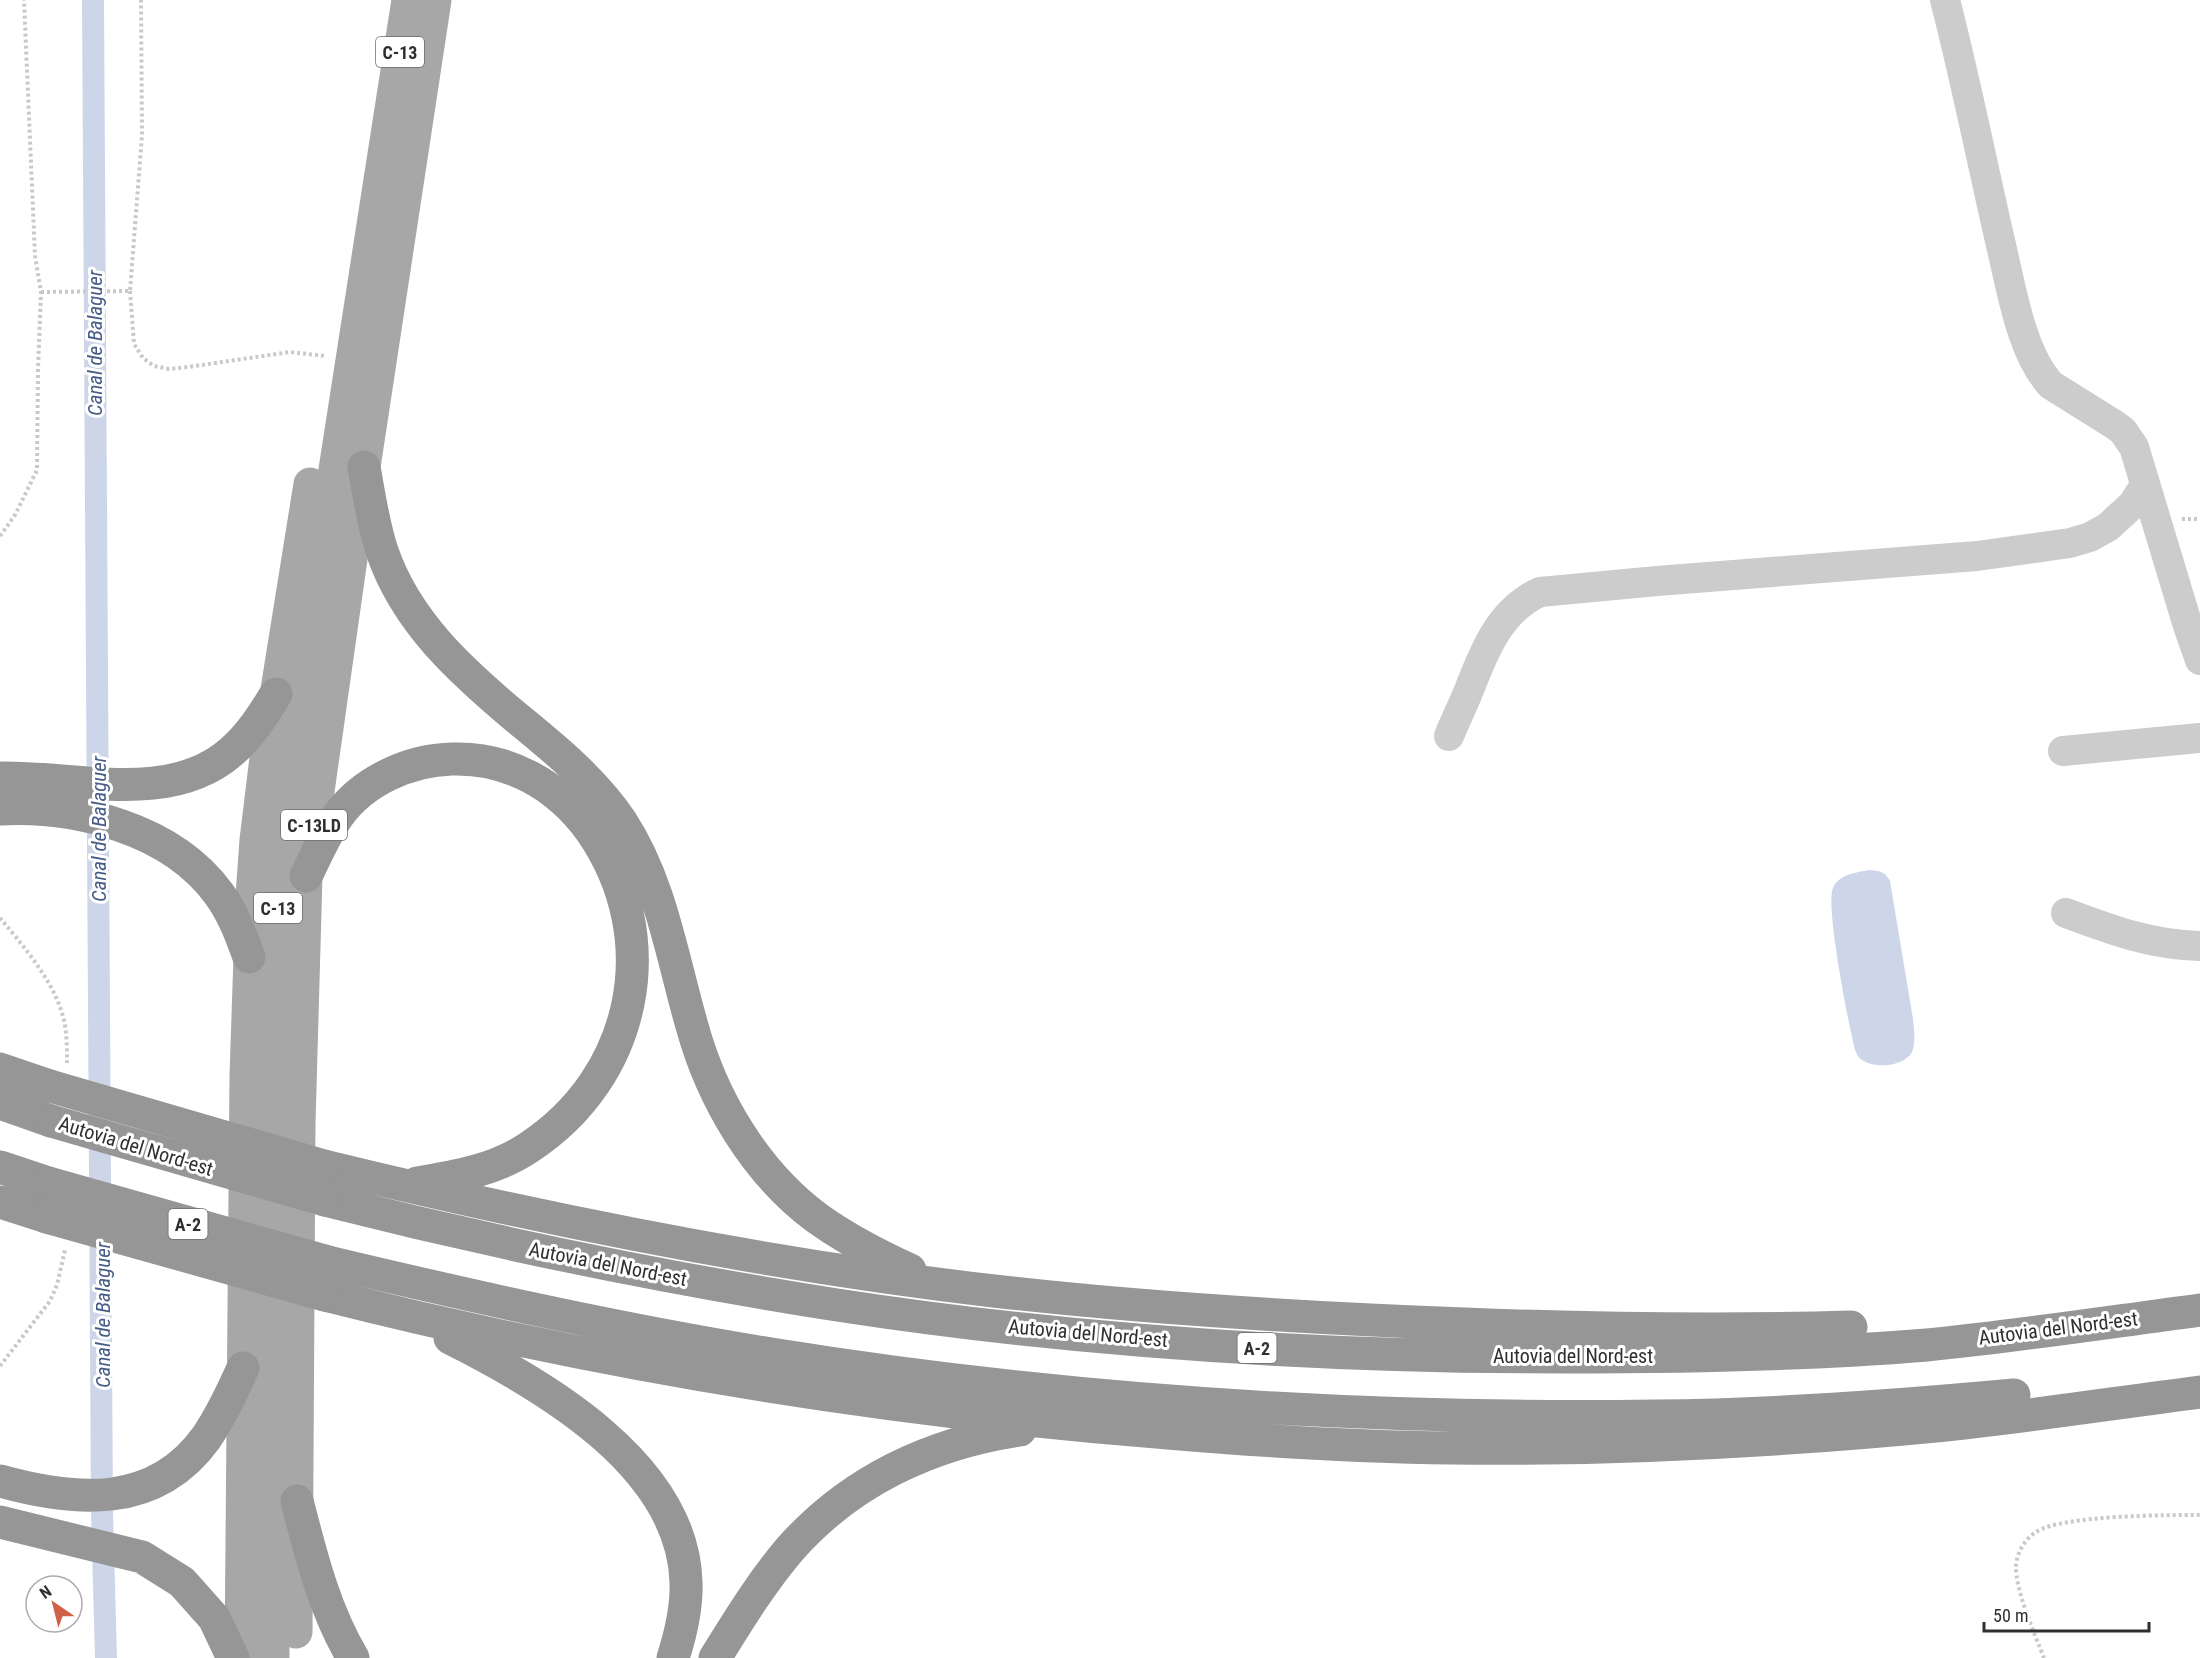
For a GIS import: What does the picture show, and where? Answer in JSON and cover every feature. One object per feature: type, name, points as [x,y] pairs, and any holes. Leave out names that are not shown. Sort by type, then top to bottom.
[{"type":"highway","points":[[364,467],[383,553],[398,588],[419,622],[448,656],[473,680],[582,773],[610,805],[633,842],[654,889],[701,1055],[719,1097],[743,1138],[773,1177],[815,1217],[869,1251],[947,1285]]},
{"type":"highway","points":[[0,808],[20,808],[58,796],[176,779],[201,771],[230,754],[249,735],[276,694]]},
{"type":"highway","points":[[306,876],[337,817],[345,806],[371,785],[392,773],[417,764],[436,760],[475,760],[525,774],[564,800],[585,822],[597,839],[615,872],[621,890],[632,935],[633,976],[630,997],[620,1036],[599,1078],[588,1094],[559,1125],[535,1144],[510,1158],[474,1172],[404,1186]]},
{"type":"highway","points":[[0,778],[58,796],[104,821],[148,837],[182,857],[207,879],[222,899],[235,920],[249,957]]},
{"type":"highway","points":[[0,1069],[50,1086],[324,1166],[517,1212],[688,1246],[819,1267],[1034,1296],[1248,1314],[1429,1323],[1680,1329],[1833,1328],[2044,1318],[2075,1327]]},
{"type":"highway","name":"Autovia del Nord-est","points":[[0,1103],[230,1174],[443,1230],[576,1258],[842,1305],[1063,1332],[1272,1349],[1444,1357],[1730,1355],[1926,1345],[2200,1310]]},
{"type":"highway","name":"A-2","points":[[0,1167],[48,1183],[328,1262],[491,1300],[609,1325],[771,1353],[1008,1386],[1278,1408],[1391,1414],[1514,1417],[1659,1416],[1751,1413],[2010,1395],[2200,1375]]},
{"type":"highway","points":[[0,1202],[325,1296],[568,1350],[698,1375],[840,1398],[1055,1424],[1355,1446],[1473,1448],[1605,1446],[1832,1434],[1947,1424],[2200,1392]]},
{"type":"highway","points":[[412,1317],[511,1370],[562,1404],[615,1446],[655,1492],[674,1529],[685,1565],[684,1614],[673,1658]]},
{"type":"highway","points":[[0,1481],[68,1496],[103,1496],[141,1489],[179,1467],[204,1440],[222,1412],[243,1368]]},
{"type":"highway","points":[[715,1658],[752,1599],[790,1550],[832,1509],[872,1479],[924,1454],[952,1444],[1055,1424]]},
{"type":"highway","points":[[297,1501],[319,1584],[335,1624],[353,1658]]},
{"type":"highway","points":[[0,1522],[142,1557],[182,1582],[214,1618],[233,1658]]},
{"type":"main road","name":"C-13","points":[[273,1658],[270,1334],[274,964],[284,833],[327,521],[408,0]]},
{"type":"main road","name":"C-13LD","points":[[296,1658],[299,1123],[306,876],[364,467],[435,0]]},
{"type":"main road","points":[[241,1658],[249,957],[256,840],[276,694],[331,357],[350,256],[392,105]]},
{"type":"street","points":[[1945,0],[2006,266],[2031,355],[2042,376],[2051,385],[2123,431],[2139,458],[2145,485],[2200,660]]},
{"type":"street","points":[[1449,736],[1482,654],[1499,627],[1514,608],[1526,598],[1540,592],[1657,580],[1977,556],[2070,543],[2090,537],[2108,527],[2133,504],[2145,485]]},
{"type":"street","points":[[2063,750],[2200,738]]},
{"type":"street","points":[[2066,913],[2135,938],[2168,944],[2200,946]]},
{"type":"path","points":[[0,536],[15,515],[37,470],[38,369],[42,292],[35,256],[24,0]]},
{"type":"path","points":[[141,0],[142,135],[130,291],[134,344],[143,358],[154,366],[169,369],[290,352],[331,357]]},
{"type":"path","points":[[42,292],[130,291]]},
{"type":"path","points":[[0,918],[47,981]]},
{"type":"path","points":[[2044,1658],[2016,1572],[2018,1555],[2030,1537],[2037,1531],[2048,1527],[2078,1522],[2200,1515]]},
{"type":"water","points":[[1869,870],[1882,872],[1890,881],[1913,1019],[1912,1052],[1903,1060],[1890,1065],[1876,1065],[1862,1060],[1855,1050],[1832,918],[1831,899],[1836,883],[1848,875]]},
{"type":"waterway","name":"Canal de Balaguer","points":[[93,0],[102,1513],[106,1658]]}]
